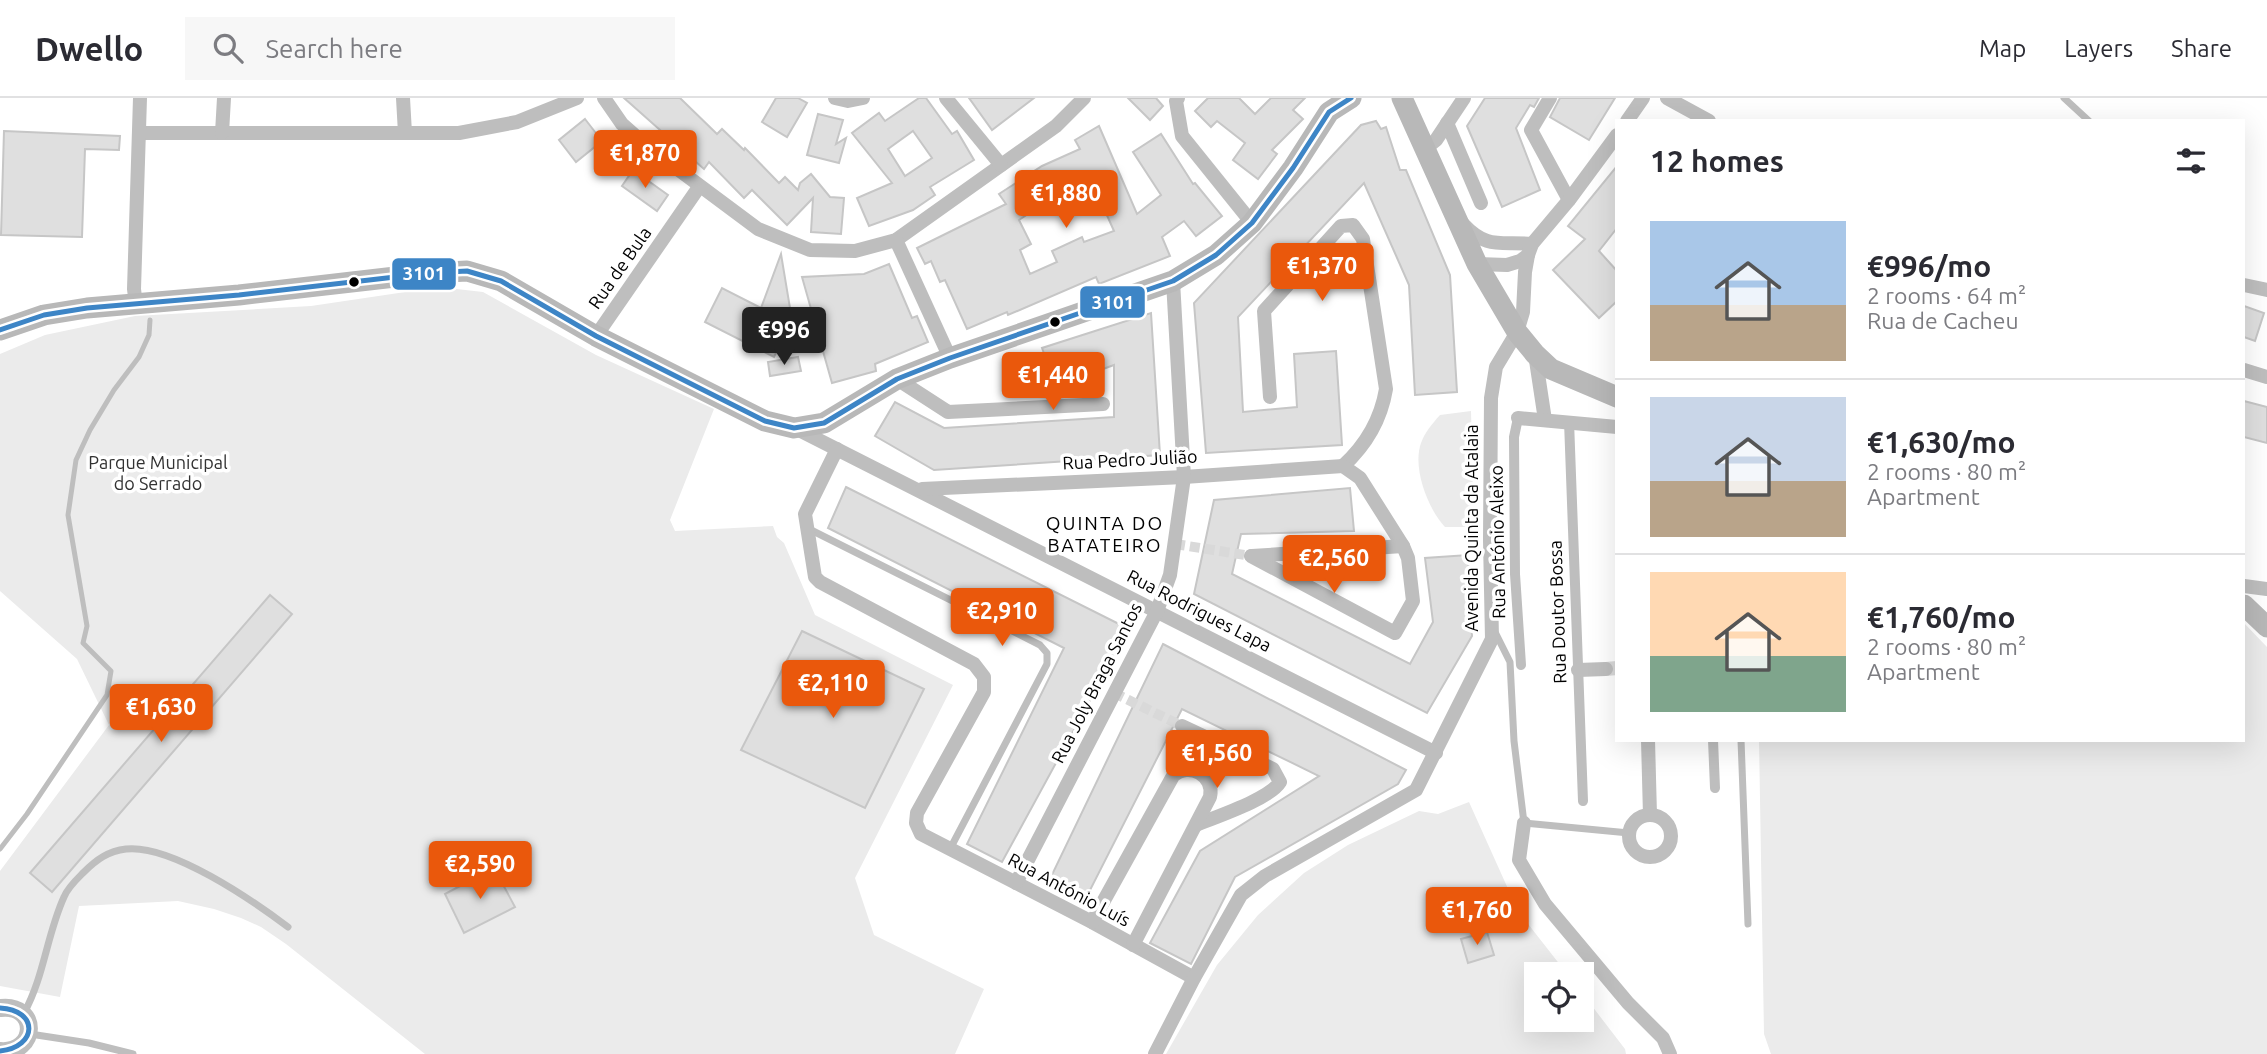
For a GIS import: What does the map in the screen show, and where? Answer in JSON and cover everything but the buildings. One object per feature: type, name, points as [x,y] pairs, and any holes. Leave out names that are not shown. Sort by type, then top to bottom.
[{"type":"main road","points":[[0,330],[44,315],[87,308],[467,271],[501,281],[596,336],[765,421],[794,428],[824,423],[897,379],[1173,281],[1216,256],[1252,223],[1293,168],[1329,112],[1350,98]]},
{"type":"main road","points":[[1402,98],[1477,264],[1517,331],[1551,369],[1615,396]]},
{"type":"main road","points":[[2245,606],[2267,627]]},
{"type":"street","points":[[136,304],[134,289],[140,98]]},
{"type":"street","points":[[222,133],[224,98]]},
{"type":"street","points":[[402,98],[405,133]]},
{"type":"street","points":[[139,133],[459,133],[517,122],[577,98]]},
{"type":"street","points":[[604,98],[622,124],[699,187],[758,229],[810,250],[855,251],[896,240],[1056,126],[1084,98]]},
{"type":"street","points":[[835,98],[848,101],[863,98]]},
{"type":"street","points":[[946,98],[1001,164]]},
{"type":"street","points":[[1178,98],[1182,136],[1252,223]]},
{"type":"street","points":[[1426,148],[1436,140],[1464,98]]},
{"type":"street","points":[[1550,98],[1531,130],[1569,201]]},
{"type":"street","points":[[1628,119],[1643,98]]},
{"type":"street","points":[[1667,98],[1705,119]]},
{"type":"street","points":[[1447,123],[1481,203]]},
{"type":"street","points":[[1477,264],[1507,265],[1520,261],[1569,201],[1615,138]]},
{"type":"street","name":"Rua de Bula","points":[[596,336],[699,187]]},
{"type":"street","points":[[1454,215],[1481,240],[1530,249]]},
{"type":"street","points":[[1270,397],[1264,311],[1341,226],[1353,225],[1358,228],[1363,239],[1386,388],[1381,411],[1362,448],[1343,466],[1360,478],[1403,545],[1408,558],[1413,594],[1410,606],[1395,633],[1251,556],[1403,545]]},
{"type":"street","points":[[896,240],[950,358]]},
{"type":"street","points":[[1477,264],[1505,244]]},
{"type":"street","name":"Avenida Quinta da Atalaia","points":[[1155,1054],[1241,895],[1248,888],[1411,794],[1420,784],[1492,639],[1491,398],[1496,367],[1517,331],[1523,312],[1525,272],[1530,249]]},
{"type":"street","name":"Rua Joly Braga Santos","points":[[1016,883],[1157,611],[1170,575],[1184,477],[1173,281]]},
{"type":"street","points":[[2245,285],[2267,290]]},
{"type":"street","points":[[1535,354],[1545,420]]},
{"type":"street","points":[[2245,370],[2267,377]]},
{"type":"street","points":[[897,379],[948,412],[1103,404]]},
{"type":"street","points":[[1518,418],[1615,427]]},
{"type":"street","name":"Rua António Aleixo","points":[[1518,418],[1514,437],[1514,574],[1521,665]]},
{"type":"street","name":"Rua Doutor Bossa","points":[[1569,421],[1583,801]]},
{"type":"street","name":"Rua Rodrigues Lapa","points":[[794,428],[1436,753]]},
{"type":"street","points":[[807,528],[806,509],[837,449]]},
{"type":"street","name":"Rua Pedro Julião","points":[[919,489],[1184,477],[1343,466]]},
{"type":"street","name":"Rua António Luís","points":[[807,528],[814,574],[820,582],[974,664],[984,677],[984,692],[917,813],[916,823],[925,838],[1092,922],[1194,978]]},
{"type":"street","points":[[2245,586],[2267,589]]},
{"type":"street","points":[[1578,670],[1606,669]]},
{"type":"street","points":[[1182,726],[1273,769],[1280,782],[1275,788],[1251,802],[1196,825]]},
{"type":"street","points":[[1648,742],[1650,815]]},
{"type":"street","points":[[1713,742],[1715,788]]},
{"type":"street","points":[[1092,922],[1170,779],[1183,769],[1202,774],[1211,787],[1210,797],[1133,945]]},
{"type":"street","points":[[1650,815],[1657,816],[1668,826],[1671,840],[1664,852],[1650,858],[1637,853],[1629,840],[1634,822],[1650,815]]},
{"type":"street","points":[[1524,823],[1519,860],[1545,904],[1628,1003],[1662,1038],[1670,1054]]},
{"type":"street","points":[[0,1007],[9,1007],[23,1014],[29,1027],[29,1034],[22,1046],[6,1052]]},
{"type":"lane","points":[[2064,98],[2087,119]]},
{"type":"lane","points":[[807,528],[1040,645],[1047,653],[1047,664],[949,850]]},
{"type":"lane","points":[[1494,630],[1510,662],[1514,741],[1524,823],[1629,833]]},
{"type":"lane","points":[[1741,742],[1748,924]]},
{"type":"lane","points":[[23,1014],[35,993],[64,897],[92,863],[115,851],[139,849],[169,856],[229,888],[288,928]]},
{"type":"lane","points":[[29,1034],[89,1043],[133,1054]]},
{"type":"green space","name":"Parque Municipal do Serrado","points":[[439,287],[483,292],[596,355],[714,409],[670,520],[675,531],[773,526],[777,537],[784,543],[815,615],[953,685],[855,878],[874,935],[984,989],[955,1054],[425,1054],[261,927],[214,909],[178,901],[79,906],[60,997],[0,986],[0,871],[109,725],[77,659],[0,591],[0,354],[45,335],[135,316],[311,306]]},
{"type":"green space","points":[[1471,411],[1474,527],[1445,527],[1423,488],[1419,464],[1421,443],[1440,415]]},
{"type":"green space","points":[[2245,624],[2267,647],[2267,1054],[1771,1054],[1764,1034],[1759,742],[2245,742]]},
{"type":"green space","points":[[1469,802],[1518,911],[1558,962],[1524,962],[1524,1032],[1594,1032],[1594,1009],[1626,1054],[1166,1054],[1217,965],[1258,915],[1304,873],[1348,845],[1419,811],[1438,814]]},
{"type":"waterway","points":[[0,849],[27,814],[107,695],[111,671],[83,643],[87,626],[68,515],[76,460],[114,390],[139,357],[149,335],[150,320]]},
{"type":"tunnel","points":[[1175,544],[1251,556]]},
{"type":"tunnel","points":[[1606,669],[1615,668]]},
{"type":"tunnel","points":[[1114,693],[1182,726]]},
{"type":"transit line","name":"3101","points":[[0,330],[44,315],[87,308],[467,271],[501,281],[596,336],[765,421],[794,428],[824,423],[897,379],[1173,281],[1216,255],[1252,223],[1293,168],[1329,112],[1351,98]]},
{"type":"transit line","name":"3101","points":[[0,1008],[22,1015],[29,1029],[22,1043],[0,1051]]},
{"type":"district","name":"QUINTA DO BATATEIRO","points":[[1105,534]]}]
